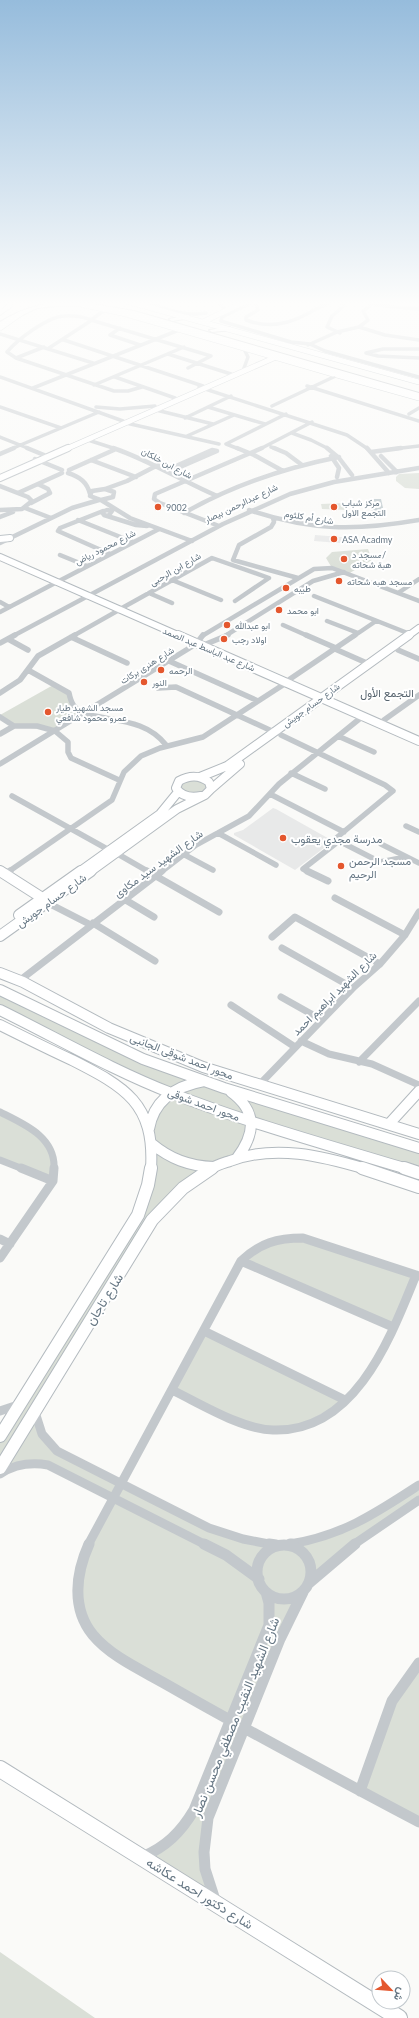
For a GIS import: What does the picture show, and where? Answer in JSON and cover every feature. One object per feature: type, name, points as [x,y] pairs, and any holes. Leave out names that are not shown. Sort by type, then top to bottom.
[{"type":"street","points":[[53,395],[124,422],[223,444],[251,455],[280,471],[337,459]]},
{"type":"street","points":[[167,395],[175,398]]},
{"type":"street","points":[[0,474],[37,460],[44,455],[88,440],[183,395]]},
{"type":"street","points":[[0,478],[52,453],[187,395]]},
{"type":"street","points":[[236,395],[270,406],[347,435],[375,453],[395,470]]},
{"type":"street","points":[[270,406],[293,395]]},
{"type":"street","points":[[340,395],[419,421]]},
{"type":"street","points":[[344,395],[419,417]]},
{"type":"street","points":[[185,418],[231,396],[284,414],[293,415],[353,434],[367,443],[388,471]]},
{"type":"street","points":[[81,405],[120,409],[156,408],[185,418],[212,424]]},
{"type":"street","points":[[0,407],[61,428]]},
{"type":"street","points":[[208,407],[263,424]]},
{"type":"street","points":[[409,414],[419,408]]},
{"type":"street","points":[[0,454],[99,412]]},
{"type":"street","points":[[169,471],[212,454],[216,452],[215,449],[223,444],[284,414]]},
{"type":"street","points":[[135,419],[156,429],[189,436],[234,415]]},
{"type":"street","points":[[251,455],[314,423]]},
{"type":"street","points":[[219,524],[160,503],[154,496],[158,491],[271,447],[292,434]]},
{"type":"street","points":[[292,434],[317,446],[337,459],[352,475]]},
{"type":"street","name":"شارع ابن خلكان","points":[[97,436],[113,447]]},
{"type":"street","points":[[0,437],[44,455]]},
{"type":"street","name":"شارع ابن خلكان","points":[[88,440],[113,447],[136,456],[185,481],[218,495]]},
{"type":"street","points":[[37,460],[62,471],[69,471],[113,447]]},
{"type":"street","points":[[271,447],[286,453],[302,465]]},
{"type":"street","points":[[375,453],[419,447]]},
{"type":"street","points":[[188,512],[248,480],[302,465],[337,459]]},
{"type":"street","points":[[337,459],[340,471],[337,477]]},
{"type":"street","points":[[91,460],[136,477]]},
{"type":"street","name":"شارع عبدالرحمن بيصار","points":[[395,470],[419,465]]},
{"type":"street","points":[[0,544],[8,544],[70,514],[72,508],[95,490],[104,489],[127,481],[157,466]]},
{"type":"street","name":"شارع ابن خلكان","points":[[157,466],[169,471],[185,481]]},
{"type":"street","name":"شارع عبدالرحمن بيصار","points":[[3,642],[187,539],[287,491],[337,477],[419,468]]},
{"type":"street","points":[[18,493],[62,471]]},
{"type":"street","points":[[69,471],[85,482],[104,489],[130,518],[192,541]]},
{"type":"street","name":"شارع عبدالرحمن بيصار","points":[[253,508],[312,487],[388,471]]},
{"type":"street","points":[[116,501],[127,481]]},
{"type":"street","points":[[85,482],[93,498],[116,501]]},
{"type":"street","points":[[0,510],[25,508],[31,503],[46,496],[50,492],[48,489],[38,484]]},
{"type":"street","points":[[0,486],[30,498],[31,503]]},
{"type":"street","points":[[0,544],[72,508],[100,500],[108,499],[116,501]]},
{"type":"street","points":[[25,508],[51,518]]},
{"type":"street","name":"شارع أم كلثوم","points":[[246,509],[253,508],[285,518],[335,526],[364,526],[419,517]]},
{"type":"street","name":"شارع أم كلثوم","points":[[253,508],[273,518],[305,526],[347,529],[380,528],[419,520]]},
{"type":"street","name":"شارع عبدالرحمن بيصار","points":[[89,594],[192,541],[246,509]]},
{"type":"street","points":[[0,517],[15,510]]},
{"type":"street","points":[[110,554],[58,531],[60,528],[96,512],[103,511],[112,511],[109,515],[131,524],[141,526],[150,525]]},
{"type":"street","points":[[273,518],[274,522],[271,527],[239,545],[231,561],[270,569],[298,578]]},
{"type":"street","points":[[78,520],[133,542]]},
{"type":"street","name":"شارع محمود رياض","points":[[0,612],[159,529]]},
{"type":"street","points":[[0,539],[10,538]]},
{"type":"street","points":[[60,554],[87,566]]},
{"type":"street","name":"شارع عبد الباسط عبد الصمد","points":[[0,556],[200,644],[419,735]]},
{"type":"street","name":"شارع ابن الرحبى","points":[[0,693],[15,685],[38,656],[208,559],[216,558],[231,561],[261,575]]},
{"type":"street","name":"شارع هنرى بركات","points":[[200,644],[206,632],[298,578],[320,567],[332,568],[344,572],[419,601]]},
{"type":"street","points":[[235,601],[269,580],[261,575],[270,569]]},
{"type":"street","name":"شارع هنرى بركات","points":[[0,770],[57,732],[200,644],[230,634],[313,581],[344,572]]},
{"type":"street","points":[[398,593],[419,579]]},
{"type":"street","points":[[172,580],[221,600]]},
{"type":"street","points":[[149,593],[172,604]]},
{"type":"street","points":[[314,596],[410,634]]},
{"type":"street","points":[[0,602],[9,607]]},
{"type":"street","points":[[327,620],[358,633]]},
{"type":"street","points":[[155,961],[92,924],[43,900],[2,874],[71,830],[112,800],[117,792],[119,780],[129,766],[137,759],[166,745],[191,741],[203,737],[376,621]]},
{"type":"street","points":[[284,625],[369,664]]},
{"type":"street","name":"شارع حسام جويش","points":[[327,698],[369,664],[419,628]]},
{"type":"street","name":"شارع حسام جويش","points":[[113,851],[160,814],[174,800],[178,792],[176,785],[179,781],[188,777],[200,777],[227,766],[277,734],[419,635]]},
{"type":"street","points":[[71,637],[127,663]]},
{"type":"street","points":[[3,642],[28,650]]},
{"type":"street","points":[[398,650],[419,659]]},
{"type":"street","points":[[171,662],[258,701]]},
{"type":"street","points":[[28,670],[69,693],[72,704],[86,714],[129,721],[157,736],[166,745]]},
{"type":"street","points":[[158,688],[176,687],[385,785],[393,791],[335,839],[335,844],[303,869],[328,881]]},
{"type":"street","points":[[384,720],[419,695]]},
{"type":"street","name":"شارع عبد الباسط عبد الصمد","points":[[327,698],[419,741]]},
{"type":"street","name":"شارع الشهيد سيد مكاوى","points":[[19,981],[184,854],[205,840],[249,816],[291,773],[363,716]]},
{"type":"street","points":[[0,717],[14,726]]},
{"type":"street","points":[[0,734],[14,726],[37,726],[57,732],[68,742],[68,752],[71,758],[119,780]]},
{"type":"street","name":"شارع هنرى بركات","points":[[0,764],[57,732]]},
{"type":"street","name":"شارع حسام جويش","points":[[0,928],[113,851],[177,809],[211,789],[277,734]]},
{"type":"street","points":[[338,736],[374,752]]},
{"type":"street","points":[[291,773],[325,789]]},
{"type":"street","points":[[200,777],[209,782],[211,789]]},
{"type":"street","points":[[178,792],[188,797],[201,796]]},
{"type":"street","points":[[270,794],[344,832]]},
{"type":"street","points":[[12,796],[71,830],[113,851],[219,912]]},
{"type":"street","points":[[406,826],[419,832]]},
{"type":"street","points":[[218,833],[276,865]]},
{"type":"street","points":[[335,839],[380,862],[406,856]]},
{"type":"street","points":[[381,844],[419,863]]},
{"type":"street","points":[[184,854],[213,870]]},
{"type":"street","points":[[335,898],[405,935]]},
{"type":"street","points":[[124,899],[154,916]]},
{"type":"street","name":"شارع حسام جويش","points":[[0,936],[43,900]]},
{"type":"street","name":"شارع الشهيد ابراهيم احمد","points":[[259,1085],[353,988],[380,964],[405,935],[419,912]]},
{"type":"street","points":[[272,937],[295,917],[380,964]]},
{"type":"street","points":[[282,948],[353,988]]},
{"type":"street","name":"محور احمد شوقى الجانبى","points":[[0,973],[19,981],[110,1028],[203,1067],[419,1134]]},
{"type":"street","name":"محور احمد شوقى","points":[[0,990],[143,1059],[224,1088],[419,1148]]},
{"type":"street","points":[[281,997],[322,1020]]},
{"type":"street","points":[[359,1062],[419,1001]]},
{"type":"street","points":[[231,1005],[295,1048]]},
{"type":"street","name":"محور احمد شوقى","points":[[0,1010],[102,1061],[170,1092],[251,1121],[419,1173]]},
{"type":"street","name":"شارع تاجان","points":[[0,1025],[75,1062],[120,1087],[131,1097],[139,1108],[145,1121],[150,1138],[152,1161],[146,1197],[138,1215],[0,1436]]},
{"type":"street","points":[[302,1041],[329,1054],[359,1062],[370,1063],[419,1085]]},
{"type":"street","points":[[206,1081],[187,1084],[170,1092],[161,1100],[154,1110],[150,1121],[150,1138],[166,1156],[186,1164],[216,1167]]},
{"type":"street","points":[[224,1088],[242,1102],[251,1121],[249,1140],[237,1158]]},
{"type":"street","points":[[389,1124],[419,1091]]},
{"type":"street","points":[[0,1112],[36,1131],[45,1139],[51,1148],[55,1170],[53,1181],[0,1258]]},
{"type":"street","points":[[237,1158],[255,1152],[274,1151],[314,1154],[336,1159],[419,1187]]},
{"type":"street","name":"شارع تاجان","points":[[0,1468],[152,1220],[166,1204],[186,1186],[216,1167],[237,1158]]},
{"type":"street","points":[[0,1160],[53,1181]]},
{"type":"street","points":[[127,1233],[141,1239]]},
{"type":"street","points":[[172,1390],[251,1426],[273,1430],[294,1428],[312,1422],[328,1414],[345,1400],[366,1378],[382,1353],[418,1276],[303,1238],[285,1237],[268,1241],[253,1250],[241,1261],[113,1498],[80,1564],[77,1589],[81,1613],[93,1635],[112,1652],[244,1729],[419,1822]]},
{"type":"street","points":[[0,1239],[10,1244]]},
{"type":"street","points":[[241,1261],[393,1327]]},
{"type":"street","points":[[204,1331],[345,1400]]},
{"type":"street","points":[[0,1411],[20,1404]]},
{"type":"street","points":[[35,1412],[39,1430],[49,1445],[57,1451],[210,1528],[248,1540],[276,1545],[317,1540],[355,1527],[419,1485]]},
{"type":"street","points":[[0,1474],[14,1466],[25,1463],[48,1465],[226,1555],[259,1579]]},
{"type":"street","points":[[276,1545],[265,1551],[258,1562],[259,1579],[266,1592],[278,1599],[285,1600],[298,1596],[347,1549],[419,1500]]},
{"type":"street","points":[[288,1544],[302,1552],[307,1558],[310,1566],[306,1587]]},
{"type":"street","name":"شارع الشهيد النقيب مصطفي محسن نصار","points":[[216,1902],[205,1869],[205,1835],[208,1818],[280,1639],[306,1587]]},
{"type":"street","name":"شارع الشهيد النقيب مصطفي محسن نصار","points":[[142,1857],[167,1845],[187,1823],[269,1625],[270,1608],[266,1592]]},
{"type":"street","points":[[360,1791],[392,1701],[419,1663]]},
{"type":"street","name":"شارع دكتور احمد عكاشه","points":[[0,1769],[216,1902],[399,2018]]},
{"type":"shaded area","points":[[419,473],[419,489],[405,488],[396,481],[396,477],[399,474]]},
{"type":"shaded area","points":[[368,499],[381,499],[384,512],[372,512]]},
{"type":"shaded area","name":"مركز شباب التجمع الاول","points":[[345,503],[347,510],[322,509],[321,504]]},
{"type":"shaded area","points":[[315,535],[354,538],[352,544],[314,541]]},
{"type":"shaded area","points":[[368,549],[372,560],[348,574],[332,568],[326,558],[332,552]]},
{"type":"shaded area","points":[[55,684],[61,687],[83,713],[55,731],[14,726],[0,715]]},
{"type":"shaded area","points":[[200,777],[211,789],[188,797],[177,785]]},
{"type":"shaded area","points":[[273,808],[333,841],[295,870],[234,835],[234,833],[243,830]]},
{"type":"shaded area","points":[[0,990],[143,1059],[419,1148],[419,1173],[251,1121],[245,1150],[166,1204],[35,1412],[49,1445],[209,1528],[276,1545],[322,1538],[419,1485],[419,1500],[347,1549],[303,1592],[205,1835],[215,1902],[142,1857],[178,1835],[230,1721],[112,1652],[81,1613],[80,1564],[113,1498],[37,1463],[0,1474],[0,1436],[146,1197],[149,1133],[170,1092],[0,1010]]},
{"type":"shaded area","points":[[0,1112],[26,1125],[51,1148],[53,1181],[0,1160]]},
{"type":"shaded area","points":[[285,1237],[416,1275],[393,1327],[241,1261]]},
{"type":"shaded area","points":[[204,1331],[342,1403],[295,1428],[251,1426],[172,1390]]},
{"type":"shaded area","points":[[419,1663],[419,1822],[360,1791],[392,1701]]},
{"type":"shaded area","points":[[0,1952],[95,2018],[0,2018]]},
{"type":"place","name":"9002","points":[[158,507]]},
{"type":"place","name":"مركز شباب التجمع الاول","points":[[334,507]]},
{"type":"place","name":"ASA Acadmy","points":[[334,539]]},
{"type":"place","name":"مسجد د/ هبة شحاته","points":[[344,559]]},
{"type":"place","name":"مسجد هبه شحاته","points":[[339,581]]},
{"type":"place","name":"طيبه","points":[[286,588]]},
{"type":"place","name":"ابو محمد","points":[[279,610]]},
{"type":"place","name":"ابو عبدالله","points":[[227,625]]},
{"type":"place","name":"اولاد رجب","points":[[224,639]]},
{"type":"place","name":"الرحمه","points":[[161,670]]},
{"type":"place","name":"النور","points":[[144,682]]},
{"type":"place","name":"مسجد الشهيد طيار عمرو محمود شافعي","points":[[48,712]]},
{"type":"place","name":"مدرسة مجدي يعقوب","points":[[283,838]]},
{"type":"place","name":"مسجد الرحمن الرحيم","points":[[341,866]]},
{"type":"district","name":"التجمع الأول","points":[[387,692]]}]
